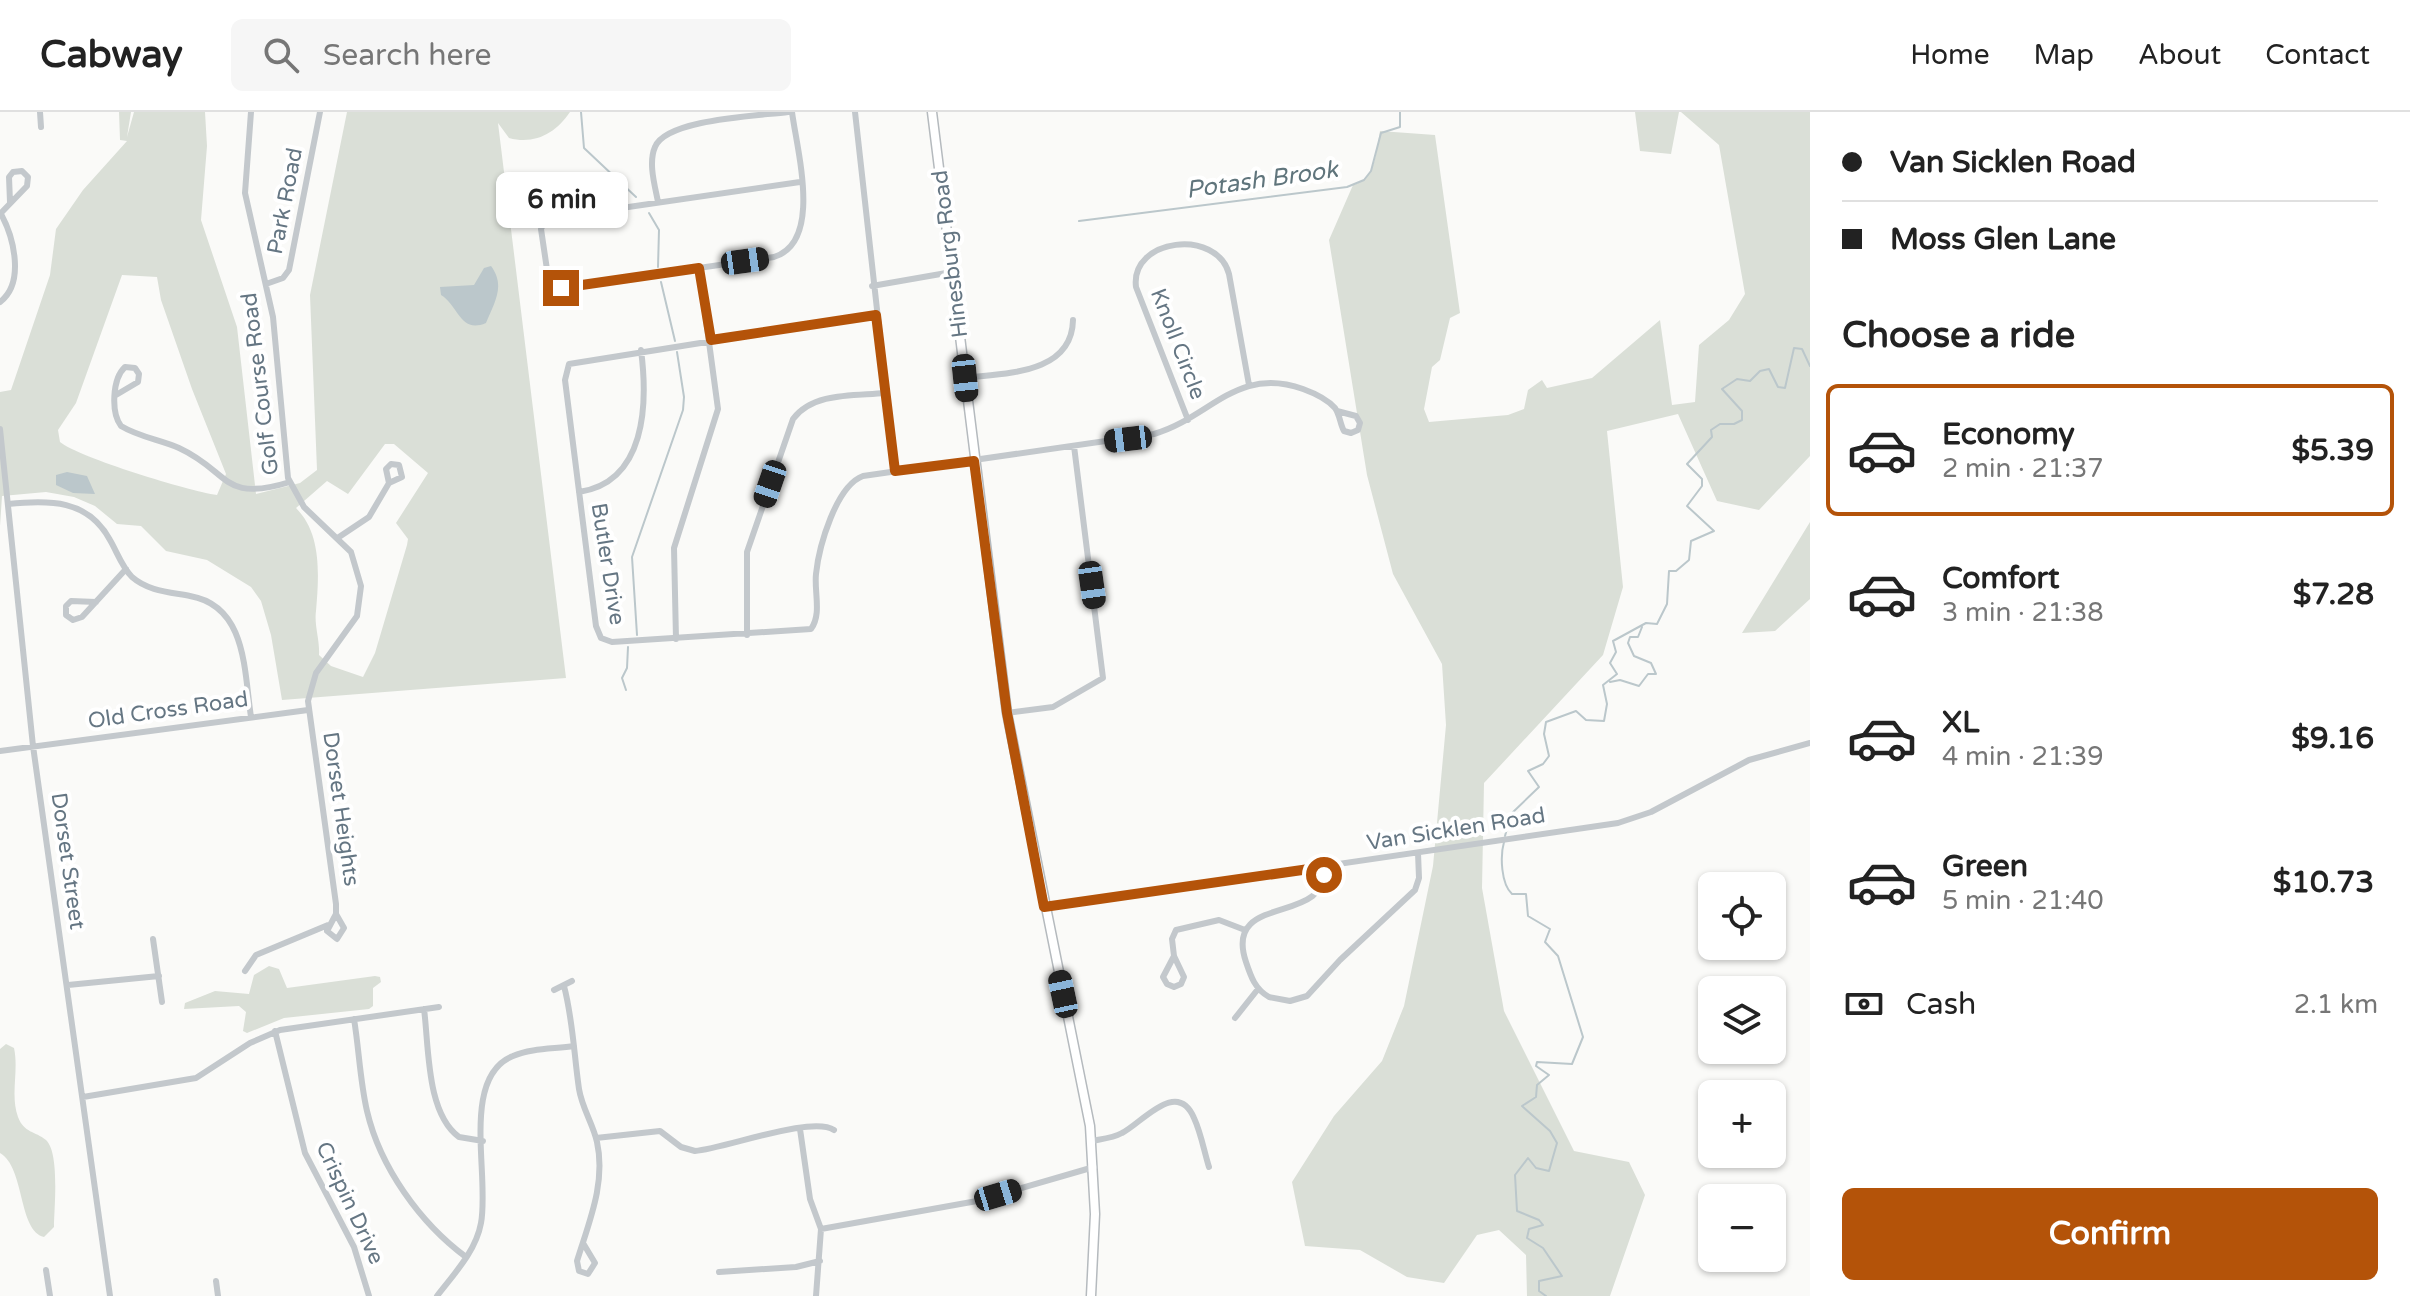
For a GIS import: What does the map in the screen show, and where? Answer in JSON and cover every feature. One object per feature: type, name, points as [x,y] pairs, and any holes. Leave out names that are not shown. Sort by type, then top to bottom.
[{"type":"main road","name":"Hinesburg Road","points":[[932,112],[1007,713],[1092,1141],[1091,1296]]},
{"type":"street","points":[[40,112],[41,127]]},
{"type":"street","name":"Golf Course Road","points":[[251,112],[245,193],[275,329],[290,482],[304,507],[339,537],[351,552],[359,572],[361,602],[350,630],[313,679],[308,710]]},
{"type":"street","name":"Park Road","points":[[266,284],[280,280],[289,270],[320,112]]},
{"type":"street","points":[[658,202],[652,154],[664,134],[682,127],[790,112],[800,182],[804,222],[792,247],[774,257],[561,288],[549,283],[541,229],[546,219],[800,182]]},
{"type":"street","points":[[855,112],[895,471]]},
{"type":"street","points":[[0,302],[11,291],[15,276],[11,237],[1,214],[28,184],[27,175],[22,171],[15,171],[9,177],[10,202]]},
{"type":"street","name":"Knoll Circle","points":[[1188,420],[1136,287],[1139,266],[1153,251],[1197,244],[1212,249],[1222,259],[1229,274],[1249,385]]},
{"type":"street","points":[[676,639],[673,553],[718,409],[699,268]]},
{"type":"street","points":[[872,286],[952,272]]},
{"type":"street","name":"Butler Drive","points":[[876,315],[578,360],[566,369],[597,633],[612,642],[803,632],[814,626],[817,568],[841,494],[857,478],[1149,436],[1188,420],[1223,395],[1249,385]]},
{"type":"street","points":[[965,378],[1055,360],[1069,345],[1073,320]]},
{"type":"street","points":[[579,492],[609,483],[628,460],[645,407],[641,350]]},
{"type":"street","points":[[116,395],[137,384],[139,376],[135,368],[127,367],[120,371],[116,395],[115,415],[121,426],[184,450],[230,485],[257,491],[290,482]]},
{"type":"street","points":[[1249,385],[1295,386],[1321,398],[1337,411]]},
{"type":"street","points":[[747,635],[747,552],[793,419],[816,401],[885,393]]},
{"type":"street","name":"Dorset Street","points":[[0,429],[33,746],[110,1296]]},
{"type":"street","points":[[1007,713],[1053,707],[1103,678],[1074,446]]},
{"type":"street","points":[[339,537],[373,513],[389,483]]},
{"type":"street","points":[[8,504],[56,501],[85,512],[107,534],[126,569],[149,587],[203,599],[229,619],[241,646],[251,717]]},
{"type":"street","points":[[96,602],[71,601],[66,606],[66,615],[73,620],[80,619],[96,602],[126,569]]},
{"type":"street","name":"Old Cross Road","points":[[0,751],[308,710]]},
{"type":"street","name":"Dorset Heights","points":[[308,710],[336,914],[343,925],[344,934],[332,937],[328,925],[336,914]]},
{"type":"street","name":"Van Sicklen Road","points":[[1044,907],[1629,821],[1749,760],[1810,743]]},
{"type":"street","points":[[1323,867],[1322,883],[1314,895],[1262,916],[1245,930],[1242,953],[1258,989],[1269,997],[1284,1001],[1302,999],[1317,989],[1335,964],[1415,890],[1419,878],[1418,853]]},
{"type":"street","points":[[1174,956],[1163,977],[1167,984],[1174,987],[1181,984],[1184,977],[1174,956],[1173,935],[1182,926],[1223,920],[1245,930]]},
{"type":"street","points":[[245,971],[256,955],[328,925]]},
{"type":"street","points":[[153,939],[162,1002]]},
{"type":"street","points":[[68,985],[159,976]]},
{"type":"street","points":[[554,990],[572,981]]},
{"type":"street","points":[[564,986],[581,1097],[596,1138],[599,1182],[576,1265],[580,1272],[588,1274],[595,1263],[583,1243]]},
{"type":"street","points":[[1235,1018],[1258,989]]},
{"type":"street","points":[[83,1097],[196,1078],[275,1031],[439,1007]]},
{"type":"street","points":[[424,1009],[435,1088],[444,1118],[459,1137],[483,1141]]},
{"type":"street","points":[[354,1019],[367,1109],[380,1150],[427,1223],[466,1257]]},
{"type":"street","name":"Crispin Drive","points":[[275,1031],[305,1153],[354,1247],[369,1296]]},
{"type":"street","points":[[437,1296],[466,1257],[482,1217],[484,1089],[498,1065],[519,1053],[574,1046]]},
{"type":"street","points":[[1092,1141],[1125,1132],[1161,1104],[1176,1103],[1190,1111],[1195,1119],[1209,1167]]},
{"type":"street","points":[[596,1138],[660,1131],[681,1147],[699,1151],[800,1129],[824,1126],[834,1130]]},
{"type":"street","points":[[800,1129],[810,1199],[821,1229],[816,1296]]},
{"type":"street","points":[[821,1229],[977,1201],[1094,1167]]},
{"type":"street","points":[[719,1272],[796,1267],[820,1261]]},
{"type":"street","points":[[46,1270],[50,1296]]},
{"type":"street","points":[[216,1281],[218,1296]]},
{"type":"shaded area","points":[[119,112],[131,112],[127,137],[134,112],[205,112],[207,146],[201,220],[237,327],[256,494],[300,483],[317,470],[310,295],[347,112],[570,112],[544,136],[528,140],[509,138],[498,123],[566,678],[282,700],[271,635],[261,601],[251,587],[207,560],[166,551],[141,526],[117,524],[95,506],[74,497],[46,492],[2,496],[0,526],[0,392],[11,390],[50,275],[56,229],[83,190],[127,141],[120,140]],"holes":[[[122,275],[157,277],[161,300],[192,389],[226,474],[217,495],[136,473],[60,442],[58,430],[76,403]],[[385,444],[394,444],[428,473],[396,523],[408,539],[407,545],[375,653],[363,677],[331,666],[319,655],[315,543],[311,530],[296,508],[327,481],[348,494]]]},
{"type":"shaded area","points":[[1635,112],[1679,112],[1671,154],[1640,151]]},
{"type":"shaded area","points":[[1681,112],[1810,112],[1810,456],[1759,510],[1717,501],[1678,414],[1607,431],[1623,587],[1603,655],[1484,783],[1482,888],[1504,1011],[1574,1151],[1629,1162],[1645,1195],[1610,1296],[1527,1296],[1526,1255],[1499,1230],[1477,1235],[1444,1283],[1407,1277],[1360,1250],[1305,1246],[1292,1182],[1334,1116],[1382,1061],[1404,1006],[1433,866],[1446,725],[1442,664],[1393,574],[1367,475],[1329,240],[1353,185],[1361,182],[1371,171],[1380,131],[1435,135],[1460,313],[1450,318],[1440,360],[1432,367],[1424,409],[1429,422],[1508,415],[1524,409],[1528,390],[1542,380],[1547,388],[1592,378],[1660,320],[1672,405],[1695,402],[1699,345],[1729,320],[1745,294],[1719,145]]},
{"type":"shaded area","points":[[491,266],[498,281],[495,301],[486,323],[471,325],[441,295],[440,287],[474,285],[484,268]]},
{"type":"shaded area","points":[[67,472],[87,476],[95,494],[73,493],[56,485],[56,475]]},
{"type":"shaded area","points":[[1810,522],[1810,599],[1775,631],[1742,633]]},
{"type":"shaded area","points":[[269,966],[279,969],[287,988],[375,976],[380,977],[381,982],[373,988],[373,1006],[369,1009],[284,1018],[247,1033],[243,1031],[246,1012],[239,1006],[184,1009],[185,1003],[215,991],[249,994],[254,975]]},
{"type":"shaded area","points":[[6,1044],[14,1048],[15,1100],[20,1122],[46,1140],[53,1157],[54,1227],[44,1237],[30,1223],[14,1171],[0,1153],[0,1049]]},
{"type":"waterway","points":[[581,112],[584,148],[636,197]]},
{"type":"waterway","name":"Potash Brook","points":[[1079,221],[1347,187],[1364,180],[1371,171],[1381,133],[1400,127],[1400,112]]},
{"type":"waterway","points":[[649,213],[659,230],[658,267]]},
{"type":"waterway","points":[[661,282],[675,341]]},
{"type":"waterway","points":[[1505,836],[1511,814],[1539,787],[1528,771],[1543,764],[1549,756],[1544,734],[1546,722],[1576,711],[1586,720],[1604,721],[1607,704],[1603,685],[1617,674],[1610,663],[1616,652],[1613,641],[1646,623],[1657,624],[1667,604],[1669,571],[1676,571],[1689,560],[1691,541],[1714,531],[1687,506],[1702,486],[1702,479],[1687,464],[1712,437],[1711,430],[1720,424],[1734,424],[1742,420],[1742,411],[1722,389],[1737,379],[1750,381],[1760,371],[1769,369],[1778,387],[1785,388],[1794,348],[1802,349],[1810,366]]},
{"type":"waterway","points":[[637,635],[632,557],[683,410],[677,352]]},
{"type":"waterway","points":[[1610,682],[1620,680],[1639,686],[1648,674],[1656,674],[1651,663],[1634,656],[1628,643],[1630,637],[1638,637],[1642,627]]},
{"type":"waterway","points":[[626,690],[622,678],[627,668],[628,647]]},
{"type":"waterway","points":[[1504,842],[1502,862],[1508,889],[1512,894],[1526,894],[1528,916],[1550,929],[1545,942],[1558,956],[1583,1037],[1572,1064],[1537,1062],[1536,1066],[1549,1075],[1537,1085],[1536,1097],[1522,1106],[1550,1131],[1557,1143],[1549,1171],[1536,1168],[1528,1158],[1515,1175],[1517,1211],[1539,1220],[1543,1225],[1529,1229],[1527,1238],[1543,1248],[1562,1276],[1539,1281],[1539,1291],[1546,1296]]},
{"type":"route","points":[[561,288],[699,268],[711,340],[876,315],[895,471],[974,461],[1017,777],[1044,907],[1323,867],[1324,875]]}]
